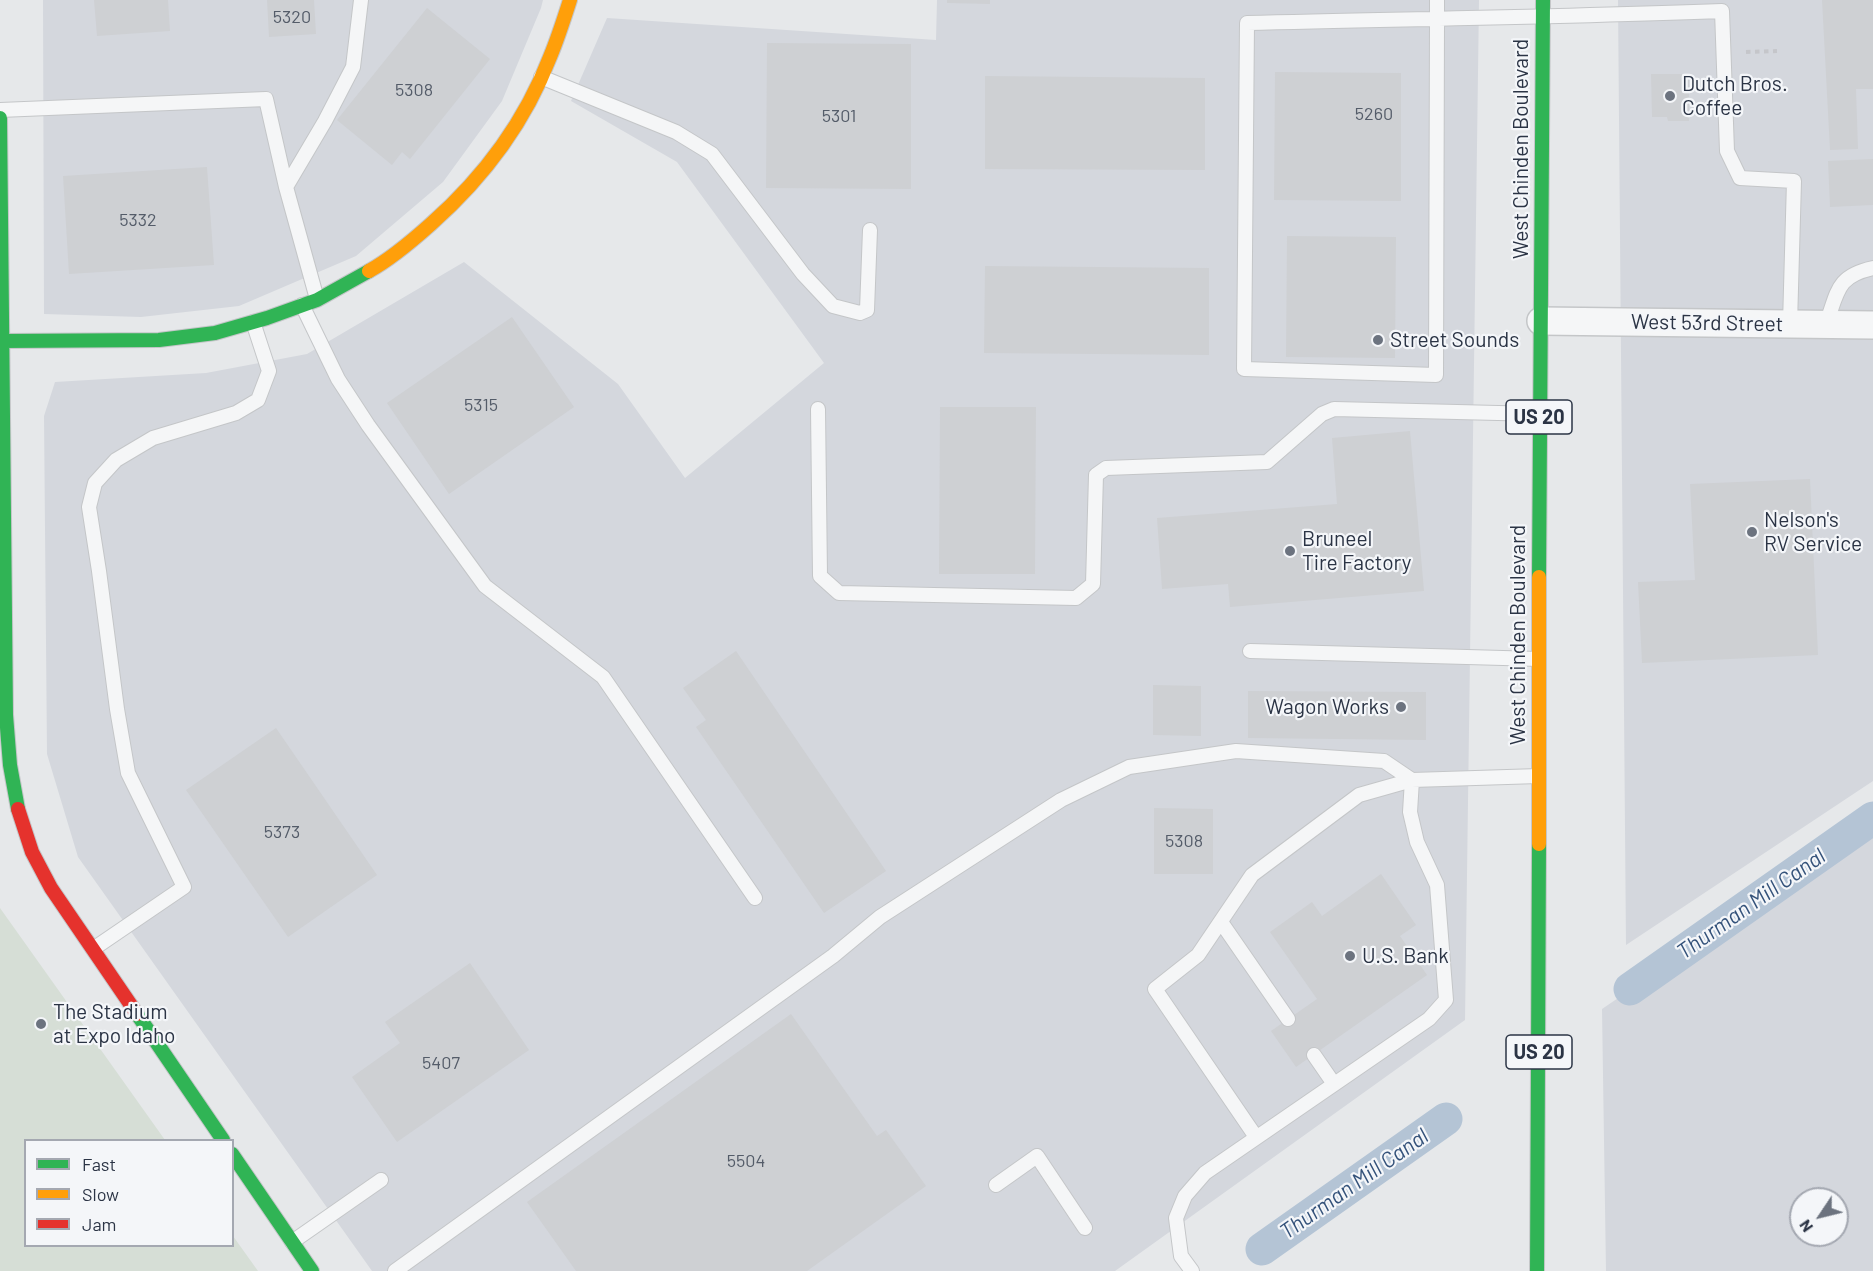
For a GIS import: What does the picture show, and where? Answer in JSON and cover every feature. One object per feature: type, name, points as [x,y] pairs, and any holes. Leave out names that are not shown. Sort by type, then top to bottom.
[{"type":"street","name":"West Chinden Boulevard","points":[[1537,1271],[1539,414],[1543,0]]},
{"type":"street","points":[[2,341],[159,339],[215,333],[317,300],[382,262],[417,237],[458,200],[495,157],[524,112],[550,58],[570,3]]},
{"type":"street","points":[[0,118],[6,714],[9,764],[15,804],[30,847],[51,888],[222,1139]]},
{"type":"street","name":"West 53rd Street","points":[[1541,321],[1873,325]]},
{"type":"street","points":[[234,1157],[312,1271]]},
{"type":"lane","points":[[286,187],[325,121],[353,67],[361,0]]},
{"type":"lane","points":[[556,0],[570,3]]},
{"type":"lane","points":[[1437,0],[1437,19],[1436,375],[1244,369],[1247,22],[1437,19],[1543,17],[1722,11],[1726,151],[1740,178],[1794,181],[1790,324]]},
{"type":"lane","points":[[541,77],[676,132],[712,154],[803,274],[833,306],[860,313],[867,310],[870,230]]},
{"type":"lane","points":[[0,110],[266,99],[286,187],[317,300]]},
{"type":"lane","points":[[1826,324],[1843,280],[1858,271],[1873,268]]},
{"type":"lane","points":[[302,305],[338,379],[368,425],[485,586],[603,677],[755,897]]},
{"type":"lane","points":[[93,949],[184,887],[128,773],[89,507],[95,483],[116,460],[153,438],[236,413],[258,400],[268,371],[253,322]]},
{"type":"lane","points":[[818,409],[820,576],[839,593],[1076,598],[1093,584],[1096,475],[1106,468],[1267,462],[1322,414],[1334,409],[1539,414]]},
{"type":"lane","points":[[1250,651],[1539,659]]},
{"type":"lane","points":[[395,1271],[833,956],[880,917],[1061,800],[1129,767],[1236,751],[1384,760],[1412,780]]},
{"type":"lane","points":[[1256,1137],[1155,989],[1198,955],[1252,875],[1359,795],[1412,780],[1539,776]]},
{"type":"lane","points":[[1192,1271],[1181,1256],[1176,1218],[1185,1196],[1205,1173],[1429,1019],[1446,1000],[1437,885],[1417,842],[1410,812],[1412,780]]},
{"type":"lane","points":[[1221,921],[1288,1019]]},
{"type":"lane","points":[[1314,1055],[1334,1084]]},
{"type":"lane","points":[[996,1185],[1037,1156],[1085,1228]]},
{"type":"lane","points":[[292,1242],[381,1180]]},
{"type":"path","points":[[1739,53],[1777,51]]},
{"type":"shaded area","points":[[43,0],[543,0],[502,101],[443,182],[356,256],[239,306],[141,317],[44,314]]},
{"type":"shaded area","points":[[937,0],[1479,0],[1465,1020],[1115,1271],[372,1271],[78,857],[47,754],[44,416],[55,382],[206,373],[307,354],[464,262],[618,384],[685,478],[824,363],[677,162],[571,101],[607,18],[936,40]]},
{"type":"shaded area","points":[[1618,0],[1873,0],[1873,781],[1626,945]]},
{"type":"shaded area","points":[[1873,825],[1873,1271],[1606,1271],[1602,1009]]},
{"type":"shaded area","name":"The Stadium at Expo Idaho","points":[[0,908],[164,1139],[24,1139],[24,1247],[234,1247],[234,1237],[258,1271],[0,1271]]},
{"type":"building","points":[[94,0],[168,0],[170,31],[97,36]]},
{"type":"building","points":[[267,0],[314,0],[316,34],[269,37]]},
{"type":"building","points":[[947,0],[990,0],[990,4],[947,3]]},
{"type":"building","points":[[1822,0],[1873,0],[1873,89],[1856,89],[1858,149],[1830,150]]},
{"type":"building","points":[[427,8],[490,59],[410,159],[402,152],[392,165],[337,120]]},
{"type":"building","points":[[767,43],[911,44],[911,189],[766,188]]},
{"type":"building","points":[[1275,72],[1401,73],[1401,201],[1274,200]]},
{"type":"building","name":"Dutch Bros. Coffee","points":[[1651,74],[1689,74],[1689,121],[1668,121],[1667,117],[1652,117]]},
{"type":"building","points":[[985,76],[1205,78],[1205,170],[985,169]]},
{"type":"building","points":[[1873,159],[1873,205],[1830,207],[1828,161]]},
{"type":"building","points":[[207,167],[214,265],[69,274],[63,176]]},
{"type":"building","points":[[1287,236],[1396,237],[1395,358],[1286,357]]},
{"type":"building","points":[[985,266],[1209,268],[1209,355],[984,353]]},
{"type":"building","points":[[512,317],[574,407],[449,494],[387,403]]},
{"type":"building","points":[[940,407],[1036,407],[1035,574],[939,574]]},
{"type":"building","name":"Bruneel Tire Factory","points":[[1410,431],[1424,591],[1230,607],[1228,584],[1162,589],[1157,518],[1337,504],[1332,438]]},
{"type":"building","name":"Nelson's RV Service","points":[[1810,479],[1818,655],[1642,663],[1638,582],[1695,580],[1690,484]]},
{"type":"building","points":[[736,651],[886,871],[824,913],[696,727],[706,720],[683,688]]},
{"type":"building","points":[[1153,685],[1201,686],[1201,736],[1153,735]]},
{"type":"building","points":[[1248,691],[1426,692],[1426,740],[1248,738]]},
{"type":"building","points":[[276,728],[377,875],[288,937],[186,790]]},
{"type":"building","points":[[1154,808],[1213,809],[1213,874],[1154,874]]},
{"type":"building","name":"U.S. Bank","points":[[1381,874],[1416,925],[1400,936],[1427,975],[1296,1067],[1271,1031],[1317,999],[1270,932],[1312,902],[1322,916]]},
{"type":"building","points":[[470,963],[529,1050],[397,1142],[352,1077],[400,1043],[385,1022]]},
{"type":"building","points":[[791,1014],[877,1136],[886,1130],[926,1186],[807,1271],[576,1271],[527,1202]]},
{"type":"waterway","name":"Thurman Mill Canal","points":[[1630,989],[1873,818]]},
{"type":"waterway","name":"Thurman Mill Canal","points":[[1262,1249],[1446,1119]]},
{"type":"traffic: fast","points":[[1539,577],[1543,0]]},
{"type":"traffic: fast","points":[[0,118],[6,715],[10,765],[18,809]]},
{"type":"traffic: fast","points":[[2,341],[159,340],[215,333],[317,300],[369,271]]},
{"type":"traffic: fast","points":[[1537,1271],[1539,844]]},
{"type":"traffic: fast","points":[[137,1014],[222,1139]]},
{"type":"traffic: fast","points":[[234,1157],[312,1271]]},
{"type":"traffic: slow","points":[[369,271],[401,249],[450,206],[501,148],[540,81],[556,43],[570,0]]},
{"type":"traffic: slow","points":[[1539,577],[1539,844]]},
{"type":"traffic: jam","points":[[18,809],[32,852],[51,888],[137,1014]]},
{"type":"place","name":"Dutch Bros. Coffee","points":[[1670,96]]},
{"type":"place","name":"Street Sounds","points":[[1378,340]]},
{"type":"place","name":"Nelson's RV Service","points":[[1752,532]]},
{"type":"place","name":"Bruneel Tire Factory","points":[[1290,551]]},
{"type":"place","name":"Wagon Works","points":[[1401,707]]},
{"type":"place","name":"U.S. Bank","points":[[1350,956]]},
{"type":"place","name":"The Stadium at Expo Idaho","points":[[41,1024]]}]
